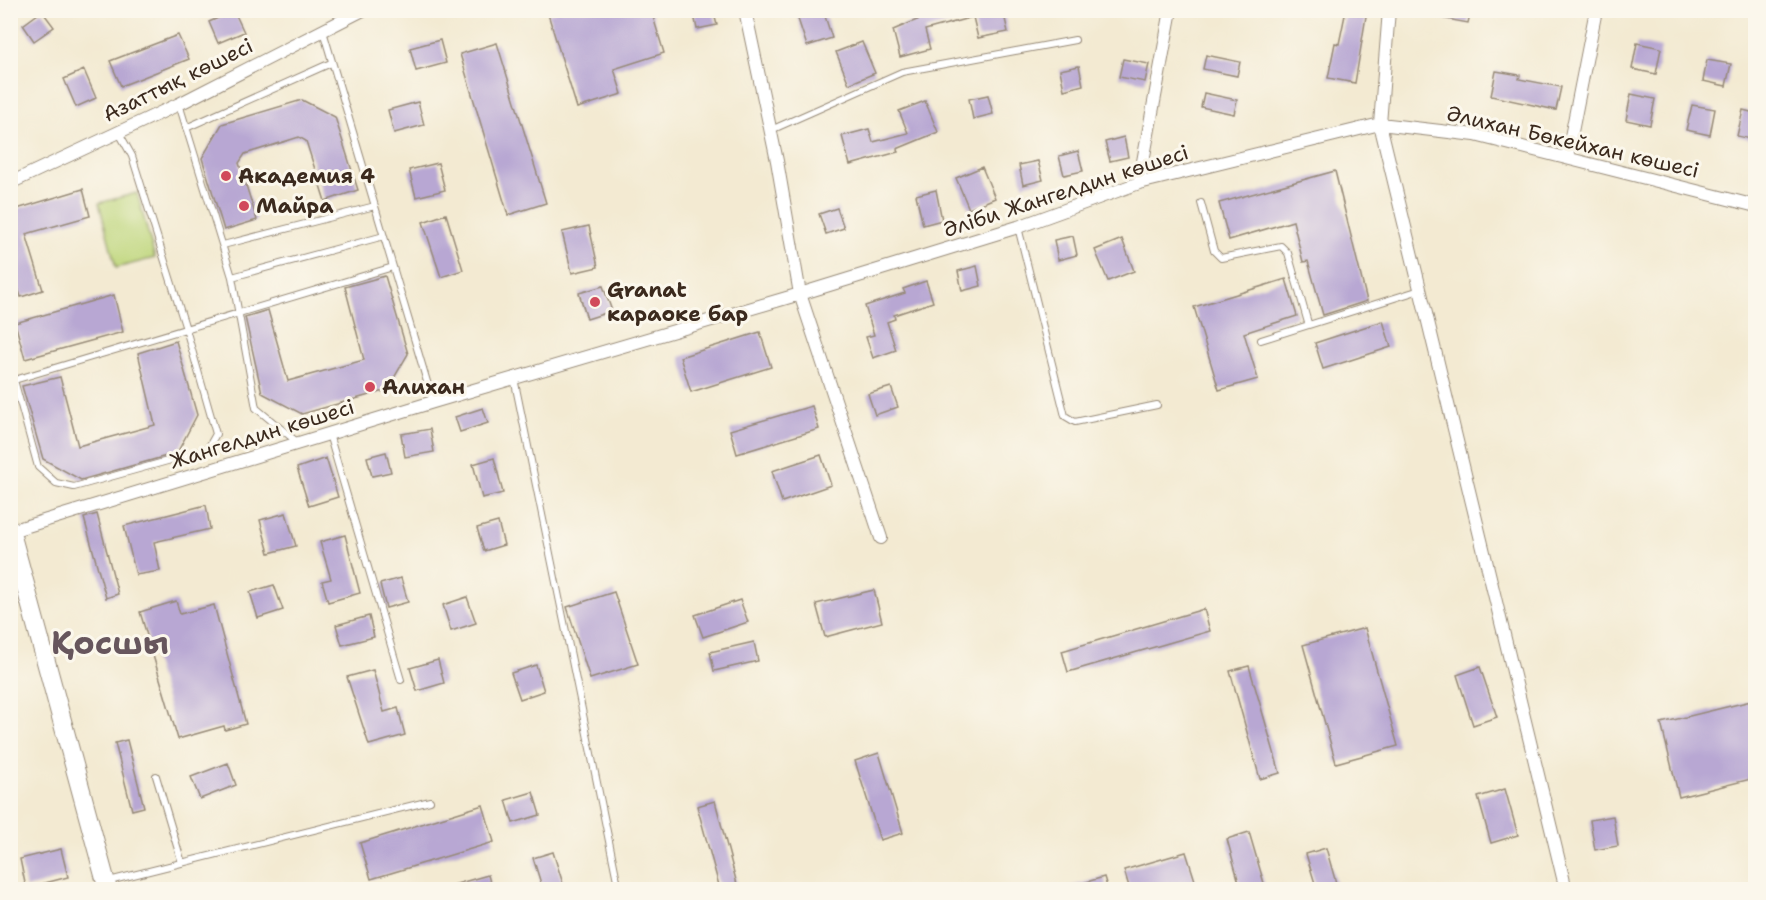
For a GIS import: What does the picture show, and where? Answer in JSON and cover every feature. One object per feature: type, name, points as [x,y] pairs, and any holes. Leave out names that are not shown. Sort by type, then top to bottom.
[{"type":"main road","points":[[11,530],[107,886]]},
{"type":"street","name":"Азаттық көшесі","points":[[10,183],[118,130],[179,104],[363,10]]},
{"type":"street","points":[[745,10],[771,130],[800,294],[880,538]]},
{"type":"street","points":[[1139,183],[1171,10]]},
{"type":"street","points":[[1389,10],[1380,123],[1566,890]]},
{"type":"street","points":[[1567,157],[1596,10]]},
{"type":"street","name":"Әліби Жангелдин көшесі","points":[[800,294],[1018,227],[1139,183],[1380,123]]},
{"type":"street","name":"Әлихан Бөкейхан көшесі","points":[[1380,123],[1475,135],[1755,206]]},
{"type":"street","name":"Жангелдин көшесі","points":[[11,530],[514,377],[800,294]]},
{"type":"lane","points":[[323,29],[331,63],[433,402]]},
{"type":"lane","points":[[771,130],[902,72],[1075,40]]},
{"type":"lane","points":[[186,128],[331,63]]},
{"type":"lane","points":[[179,104],[232,277],[256,408],[298,443]]},
{"type":"lane","points":[[118,130],[132,156],[186,329],[216,434],[207,450],[74,487],[56,483],[38,467],[12,381],[186,329],[237,314],[393,267]]},
{"type":"lane","points":[[1201,203],[1214,251],[1221,258],[1270,246],[1281,246],[1288,253],[1308,323]]},
{"type":"lane","points":[[223,246],[375,206]]},
{"type":"lane","points":[[1018,227],[1065,416],[1075,422],[1157,405]]},
{"type":"lane","points":[[232,277],[384,236]]},
{"type":"lane","points":[[1261,340],[1308,323],[1420,290]]},
{"type":"lane","points":[[514,377],[619,890]]},
{"type":"lane","points":[[328,434],[401,680]]},
{"type":"lane","points":[[156,776],[182,862]]},
{"type":"lane","points":[[107,886],[182,862],[430,801]]},
{"type":"green space","points":[[137,193],[155,258],[116,268],[99,203]]},
{"type":"building","points":[[560,10],[651,10],[664,53],[614,69],[622,94],[577,108],[548,14]]},
{"type":"building","points":[[693,10],[713,10],[717,25],[697,29]]},
{"type":"building","points":[[823,10],[832,38],[807,46],[797,16]]},
{"type":"building","points":[[941,10],[1003,10],[1008,32],[978,38],[973,17],[925,30],[930,49],[900,57],[893,30]]},
{"type":"building","points":[[1346,10],[1367,10],[1355,83],[1328,78],[1335,43],[1339,44]]},
{"type":"building","points":[[1430,10],[1471,10],[1468,23],[1430,16]]},
{"type":"building","points":[[42,11],[54,27],[34,41],[23,25]]},
{"type":"building","points":[[234,11],[244,32],[218,43],[209,22]]},
{"type":"building","points":[[178,35],[189,59],[121,86],[110,61]]},
{"type":"building","points":[[440,40],[446,63],[416,71],[410,48]]},
{"type":"building","points":[[862,42],[875,73],[849,84],[836,52]]},
{"type":"building","points":[[497,43],[546,203],[508,215],[460,54]]},
{"type":"building","points":[[1637,43],[1661,48],[1656,74],[1632,69]]},
{"type":"building","points":[[1206,55],[1240,62],[1237,76],[1203,69]]},
{"type":"building","points":[[1123,59],[1149,64],[1145,82],[1119,77]]},
{"type":"building","points":[[1707,60],[1731,64],[1726,86],[1703,81]]},
{"type":"building","points":[[1079,66],[1083,85],[1064,90],[1060,70]]},
{"type":"building","points":[[84,70],[96,98],[76,107],[64,79]]},
{"type":"building","points":[[1496,71],[1520,75],[1519,79],[1561,87],[1556,110],[1491,96]]},
{"type":"building","points":[[1204,93],[1237,100],[1234,114],[1201,107]]},
{"type":"building","points":[[1631,94],[1655,99],[1650,125],[1626,120]]},
{"type":"building","points":[[988,95],[993,114],[973,119],[969,99]]},
{"type":"building","name":"Академия 4","points":[[302,100],[335,117],[358,190],[325,201],[306,141],[299,137],[245,154],[239,163],[257,220],[224,230],[202,158],[222,124]]},
{"type":"building","points":[[925,101],[938,132],[897,149],[898,152],[850,165],[842,136],[869,129],[873,142],[908,133],[899,111]]},
{"type":"building","points":[[418,102],[424,125],[394,133],[388,110]]},
{"type":"building","points":[[1692,105],[1715,109],[1710,135],[1686,130]]},
{"type":"building","points":[[1743,110],[1755,113],[1755,140],[1737,136]]},
{"type":"building","points":[[1124,137],[1128,157],[1110,161],[1105,142]]},
{"type":"building","points":[[1078,151],[1083,171],[1064,175],[1059,156]]},
{"type":"building","points":[[1038,161],[1043,180],[1023,185],[1019,165]]},
{"type":"building","points":[[438,163],[445,190],[416,197],[409,170]]},
{"type":"building","points":[[982,167],[995,198],[969,209],[956,178]]},
{"type":"building","points":[[1335,171],[1367,301],[1323,315],[1308,261],[1303,262],[1293,221],[1229,240],[1219,203]]},
{"type":"building","points":[[83,189],[90,216],[26,234],[43,290],[21,297],[10,263],[10,211]]},
{"type":"building","points":[[936,190],[942,220],[923,225],[916,195]]},
{"type":"building","points":[[837,208],[844,228],[826,234],[819,214]]},
{"type":"building","points":[[446,214],[463,270],[441,277],[423,222]]},
{"type":"building","points":[[589,226],[598,267],[572,273],[562,232]]},
{"type":"building","points":[[1073,236],[1077,255],[1058,260],[1054,240]]},
{"type":"building","points":[[1122,239],[1134,271],[1108,281],[1095,250]]},
{"type":"building","points":[[977,266],[981,286],[962,291],[958,271]]},
{"type":"building","points":[[385,276],[408,354],[387,390],[302,414],[262,393],[245,317],[268,310],[288,381],[364,360],[345,287]]},
{"type":"building","points":[[1286,279],[1297,316],[1244,333],[1258,379],[1219,390],[1194,307]]},
{"type":"building","points":[[926,281],[933,302],[894,315],[895,319],[887,322],[896,350],[873,358],[866,337],[874,335],[865,306],[905,293],[903,289]]},
{"type":"building","name":"Granat караоке бар","points":[[603,286],[612,311],[587,319],[579,293]]},
{"type":"building","points":[[114,295],[123,332],[25,359],[15,323]]},
{"type":"building","points":[[1383,321],[1391,347],[1323,369],[1315,343]]},
{"type":"building","points":[[760,332],[771,367],[691,392],[680,357]]},
{"type":"building","points":[[176,341],[197,415],[177,453],[81,480],[43,459],[22,386],[60,377],[78,446],[155,425],[138,353]]},
{"type":"building","points":[[891,387],[898,407],[875,415],[868,394]]},
{"type":"building","points":[[812,406],[819,429],[737,454],[730,430]]},
{"type":"building","points":[[483,408],[488,423],[460,432],[455,417]]},
{"type":"building","points":[[430,429],[434,452],[405,457],[401,434]]},
{"type":"building","points":[[386,452],[391,472],[372,476],[367,457]]},
{"type":"building","points":[[821,455],[831,485],[782,502],[772,471]]},
{"type":"building","points":[[326,458],[338,497],[309,506],[297,468]]},
{"type":"building","points":[[494,458],[503,493],[482,498],[473,464]]},
{"type":"building","points":[[206,505],[210,529],[154,542],[160,571],[136,575],[124,526]]},
{"type":"building","points":[[286,513],[296,546],[269,553],[260,520]]},
{"type":"building","points":[[97,514],[118,594],[106,598],[84,518]]},
{"type":"building","points":[[498,522],[504,545],[484,551],[477,528]]},
{"type":"building","points":[[345,535],[360,593],[328,602],[322,581],[331,579],[320,542]]},
{"type":"building","points":[[401,578],[408,602],[386,608],[380,584]]},
{"type":"building","points":[[274,585],[283,610],[258,618],[250,592]]},
{"type":"building","points":[[874,590],[882,622],[825,637],[816,604]]},
{"type":"building","points":[[614,592],[638,664],[590,679],[567,607]]},
{"type":"building","points":[[467,597],[476,623],[451,631],[443,605]]},
{"type":"building","points":[[740,600],[748,622],[703,637],[695,615]]},
{"type":"building","points":[[176,601],[180,614],[214,605],[246,724],[225,730],[224,726],[178,739],[140,612]]},
{"type":"building","points":[[1204,609],[1210,631],[1068,672],[1062,651]]},
{"type":"building","points":[[369,616],[374,637],[342,645],[336,625]]},
{"type":"building","points":[[1365,628],[1398,746],[1336,763],[1303,645]]},
{"type":"building","points":[[754,642],[758,661],[714,671],[710,652]]},
{"type":"building","points":[[438,660],[444,683],[417,691],[410,668]]},
{"type":"building","points":[[536,665],[544,691],[520,699],[511,673]]},
{"type":"building","points":[[1249,666],[1280,773],[1260,779],[1230,671]]},
{"type":"building","points":[[1480,667],[1497,717],[1473,725],[1457,675]]},
{"type":"building","points":[[373,670],[384,712],[398,708],[405,735],[369,745],[347,677]]},
{"type":"building","points":[[1755,700],[1755,778],[1679,797],[1661,723]]},
{"type":"building","points":[[127,740],[144,807],[132,810],[115,743]]},
{"type":"building","points":[[879,753],[903,833],[880,840],[855,761]]},
{"type":"building","points":[[228,763],[236,785],[200,799],[191,777]]},
{"type":"building","points":[[1505,789],[1518,835],[1491,843],[1478,797]]},
{"type":"building","points":[[533,792],[540,815],[513,823],[506,800]]},
{"type":"building","points":[[715,801],[737,884],[720,889],[697,806]]},
{"type":"building","points":[[483,805],[494,842],[371,879],[360,843]]},
{"type":"building","points":[[1613,816],[1618,846],[1595,850],[1590,820]]},
{"type":"building","points":[[1249,832],[1266,890],[1241,890],[1227,839]]},
{"type":"building","points":[[1326,848],[1338,890],[1317,890],[1306,854]]},
{"type":"building","points":[[61,849],[68,877],[26,888],[20,859]]},
{"type":"building","points":[[553,852],[565,890],[543,890],[533,858]]},
{"type":"building","points":[[1186,852],[1198,890],[1130,890],[1124,870]]},
{"type":"building","points":[[488,875],[492,890],[449,890],[449,886]]},
{"type":"building","points":[[1104,877],[1108,890],[1070,890],[1069,887]]},
{"type":"place","name":"Академия 4","points":[[226,176]]},
{"type":"place","name":"Майра","points":[[244,206]]},
{"type":"place","name":"Granat караоке бар","points":[[595,302]]},
{"type":"place","name":"Алихан","points":[[370,387]]},
{"type":"district","name":"Қосшы","points":[[110,642]]}]
